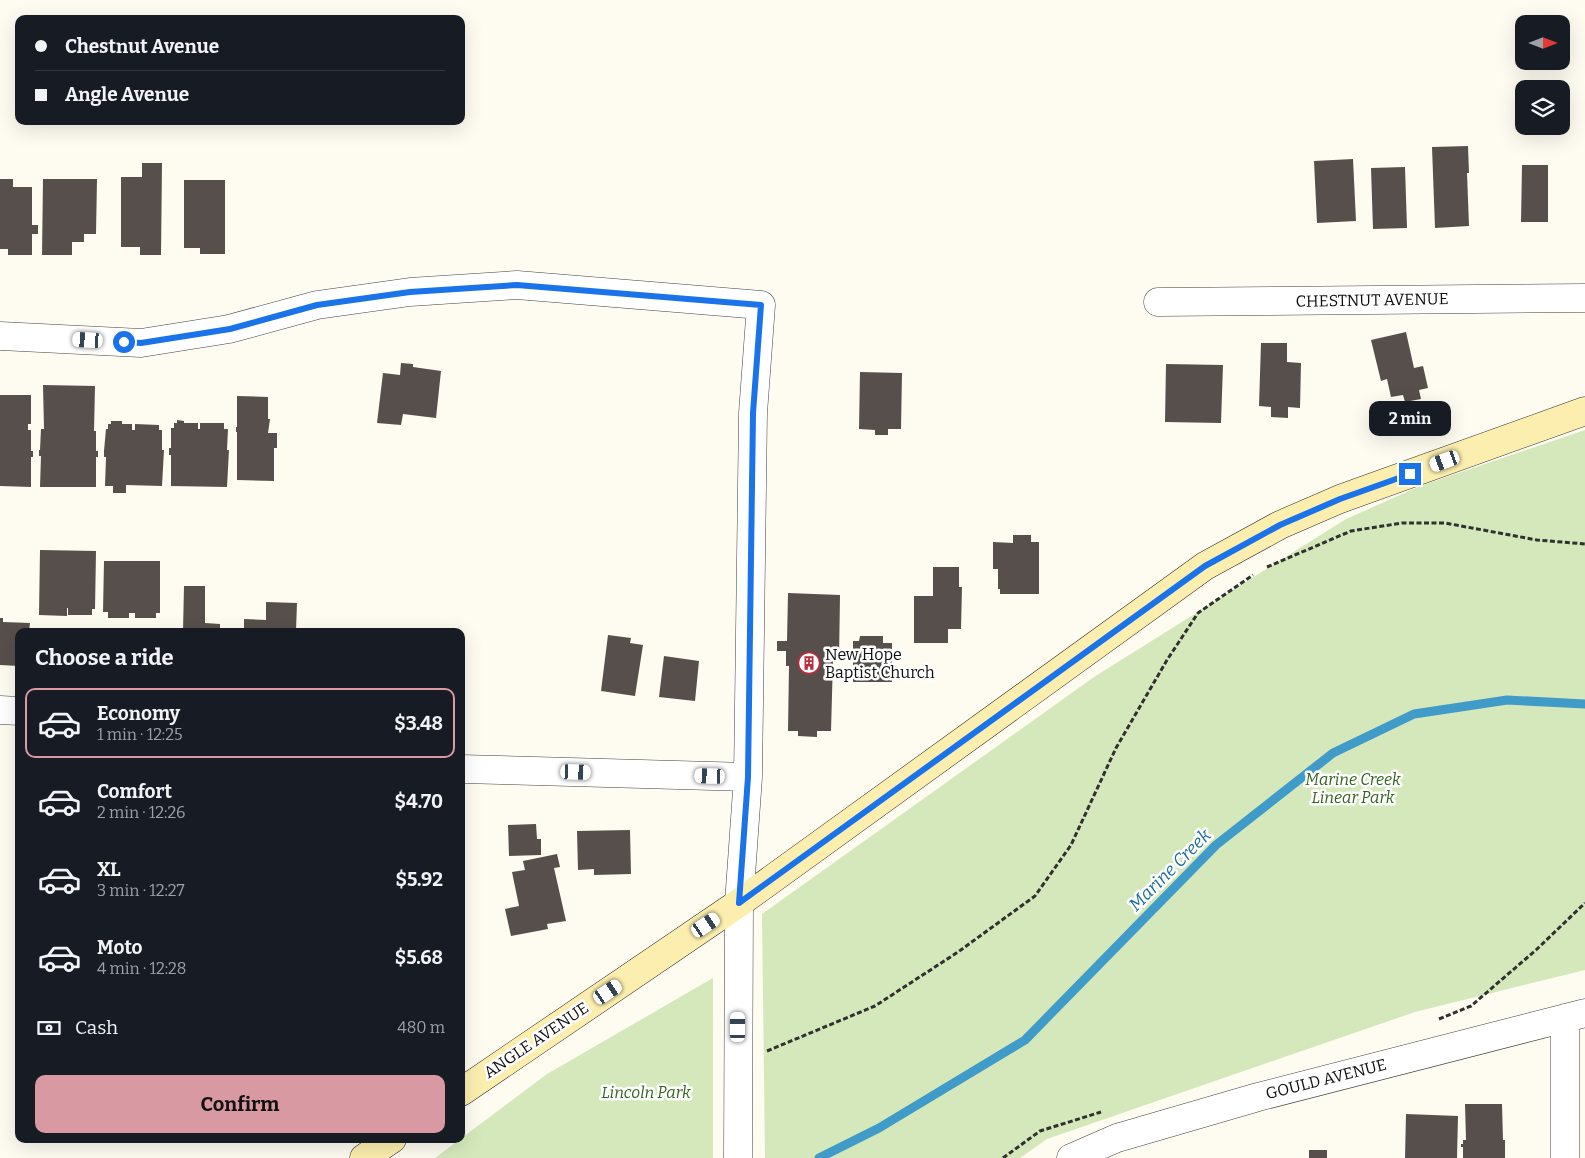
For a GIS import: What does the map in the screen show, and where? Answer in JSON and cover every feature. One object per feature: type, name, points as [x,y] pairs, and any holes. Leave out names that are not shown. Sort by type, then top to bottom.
[{"type":"main road","name":"ANGLE AVENUE","points":[[465,1089],[739,903],[1205,566],[1280,525],[1340,499],[1585,411]]},
{"type":"main road","points":[[364,1158],[386,1143]]},
{"type":"street","points":[[0,336],[141,343],[230,329],[317,305],[410,292],[517,285],[761,305],[753,413],[748,777],[739,903],[738,1158]]},
{"type":"street","name":"CHESTNUT AVENUE","points":[[1158,302],[1585,298]]},
{"type":"street","points":[[0,710],[15,712]]},
{"type":"street","points":[[465,769],[748,777]]},
{"type":"street","points":[[1565,1158],[1575,1015]]},
{"type":"street","name":"GOULD AVENUE","points":[[1071,1158],[1117,1138],[1258,1097],[1575,1015]]},
{"type":"path","points":[[738,1063],[875,1006],[958,952],[1035,896],[1071,845],[1116,748],[1167,660],[1198,613],[1259,570],[1351,531],[1402,523],[1445,523],[1537,540],[1585,544]]},
{"type":"path","points":[[1438,1020],[1471,1006],[1536,950],[1585,903]]},
{"type":"path","points":[[1003,1158],[1040,1131],[1106,1110]]},
{"type":"green space","name":"Marine Creek Linear Park","points":[[1585,430],[1585,970],[1415,1012],[1047,1139],[1020,1158],[765,1158],[762,914],[1094,677],[1346,519],[1420,486]]},
{"type":"green space","name":"Lincoln Park","points":[[713,978],[713,1158],[435,1158],[455,1143],[465,1143],[465,1136],[547,1074]]},
{"type":"building","points":[[1468,146],[1469,226],[1435,228],[1432,147]]},
{"type":"building","points":[[1353,159],[1356,221],[1317,223],[1314,161]]},
{"type":"building","points":[[142,163],[162,163],[161,255],[140,255],[140,247],[121,247],[121,177],[142,177]]},
{"type":"building","points":[[1522,165],[1548,165],[1548,222],[1521,222]]},
{"type":"building","points":[[1405,167],[1407,228],[1373,229],[1371,168]]},
{"type":"building","points":[[0,179],[13,179],[13,187],[32,187],[32,225],[38,225],[38,234],[32,234],[32,255],[8,255],[8,249],[0,249]]},
{"type":"building","points":[[43,179],[97,179],[96,234],[84,234],[84,242],[72,242],[72,255],[42,255]]},
{"type":"building","points":[[184,180],[225,180],[225,254],[200,254],[200,248],[184,248]]},
{"type":"building","points":[[1406,332],[1414,368],[1423,366],[1428,388],[1419,390],[1421,399],[1405,402],[1403,395],[1391,397],[1387,379],[1381,381],[1371,340]]},
{"type":"building","points":[[1261,343],[1287,343],[1287,362],[1301,363],[1300,408],[1288,407],[1288,418],[1271,417],[1271,407],[1259,406]]},
{"type":"building","points":[[401,363],[413,364],[413,367],[441,371],[436,418],[403,414],[401,425],[377,423],[383,373],[400,375]]},
{"type":"building","points":[[1166,364],[1223,365],[1221,423],[1165,422]]},
{"type":"building","points":[[860,372],[902,373],[901,429],[888,429],[888,435],[875,435],[875,430],[859,429]]},
{"type":"building","points":[[43,385],[95,386],[94,431],[96,431],[96,451],[98,451],[98,457],[96,457],[96,487],[40,487],[41,456],[39,456],[39,450],[41,429],[44,429]]},
{"type":"building","points":[[0,395],[31,395],[31,424],[28,424],[28,430],[31,430],[31,451],[33,451],[33,457],[31,457],[31,487],[0,486]]},
{"type":"building","points":[[237,396],[268,397],[268,419],[270,419],[268,433],[277,433],[277,448],[274,448],[274,481],[237,480]]},
{"type":"building","points":[[177,420],[184,421],[184,423],[198,423],[198,429],[200,429],[200,423],[224,423],[224,429],[228,429],[227,450],[229,450],[227,487],[171,486],[171,455],[169,455],[169,448],[171,448],[171,428],[174,428],[174,423],[177,423]]},
{"type":"building","points":[[111,421],[122,421],[122,424],[132,424],[132,430],[135,430],[135,424],[159,425],[159,430],[162,430],[162,450],[164,450],[162,486],[126,485],[126,493],[113,493],[113,486],[105,486],[106,457],[104,457],[104,451],[106,429],[108,429],[108,424],[111,424]]},
{"type":"building","points":[[1013,535],[1031,535],[1031,542],[1039,542],[1039,594],[1000,594],[1000,589],[998,589],[998,569],[993,569],[993,542],[1013,543]]},
{"type":"building","points":[[40,550],[96,551],[95,609],[92,609],[92,615],[68,615],[67,608],[67,616],[39,615]]},
{"type":"building","points":[[104,561],[160,561],[160,613],[156,613],[156,618],[135,618],[135,613],[129,613],[129,618],[108,618],[108,612],[103,612]]},
{"type":"building","points":[[933,567],[959,567],[959,587],[962,587],[961,629],[948,629],[948,643],[914,643],[914,596],[933,596]]},
{"type":"building","points":[[184,586],[205,586],[205,623],[220,624],[220,628],[183,628]]},
{"type":"building","name":"New Hope Baptist Church","points":[[788,593],[840,595],[839,660],[833,659],[831,731],[817,731],[817,737],[798,736],[798,731],[788,731],[789,666],[786,666],[786,651],[777,651],[777,641],[787,641]]},
{"type":"building","points":[[266,602],[297,603],[296,628],[244,628],[244,619],[266,620]]},
{"type":"building","points":[[0,618],[3,618],[3,622],[30,623],[29,628],[15,628],[15,666],[0,665]]},
{"type":"building","points":[[608,635],[631,638],[630,643],[643,645],[635,696],[601,691]]},
{"type":"building","points":[[860,636],[883,636],[883,643],[892,643],[892,682],[853,682],[853,641],[859,641]]},
{"type":"building","points":[[664,656],[699,661],[695,701],[659,697]]},
{"type":"building","points":[[536,824],[537,839],[541,839],[541,855],[509,856],[508,825]]},
{"type":"building","points":[[630,830],[631,874],[594,875],[594,869],[578,870],[577,831]]},
{"type":"building","points":[[557,854],[560,867],[554,868],[566,921],[547,924],[548,929],[511,936],[505,909],[519,906],[512,872],[525,870],[523,861]]},
{"type":"building","points":[[1465,1104],[1502,1104],[1505,1158],[1463,1158],[1463,1147],[1461,1147],[1461,1144],[1463,1144],[1463,1140],[1466,1140]]},
{"type":"building","points":[[1406,1114],[1458,1116],[1457,1158],[1405,1158]]},
{"type":"building","points":[[1309,1150],[1327,1150],[1327,1158],[1309,1158]]},
{"type":"waterway","name":"Marine Creek","points":[[819,1158],[879,1128],[1025,1040],[1216,845],[1333,753],[1414,714],[1507,700],[1585,704]]},
{"type":"place","name":"New Hope Baptist Church","points":[[809,663]]},
{"type":"route","points":[[124,342],[141,343],[230,329],[317,305],[410,292],[517,285],[761,305],[753,413],[748,777],[739,903],[1205,566],[1280,525],[1340,499],[1410,474]]}]
